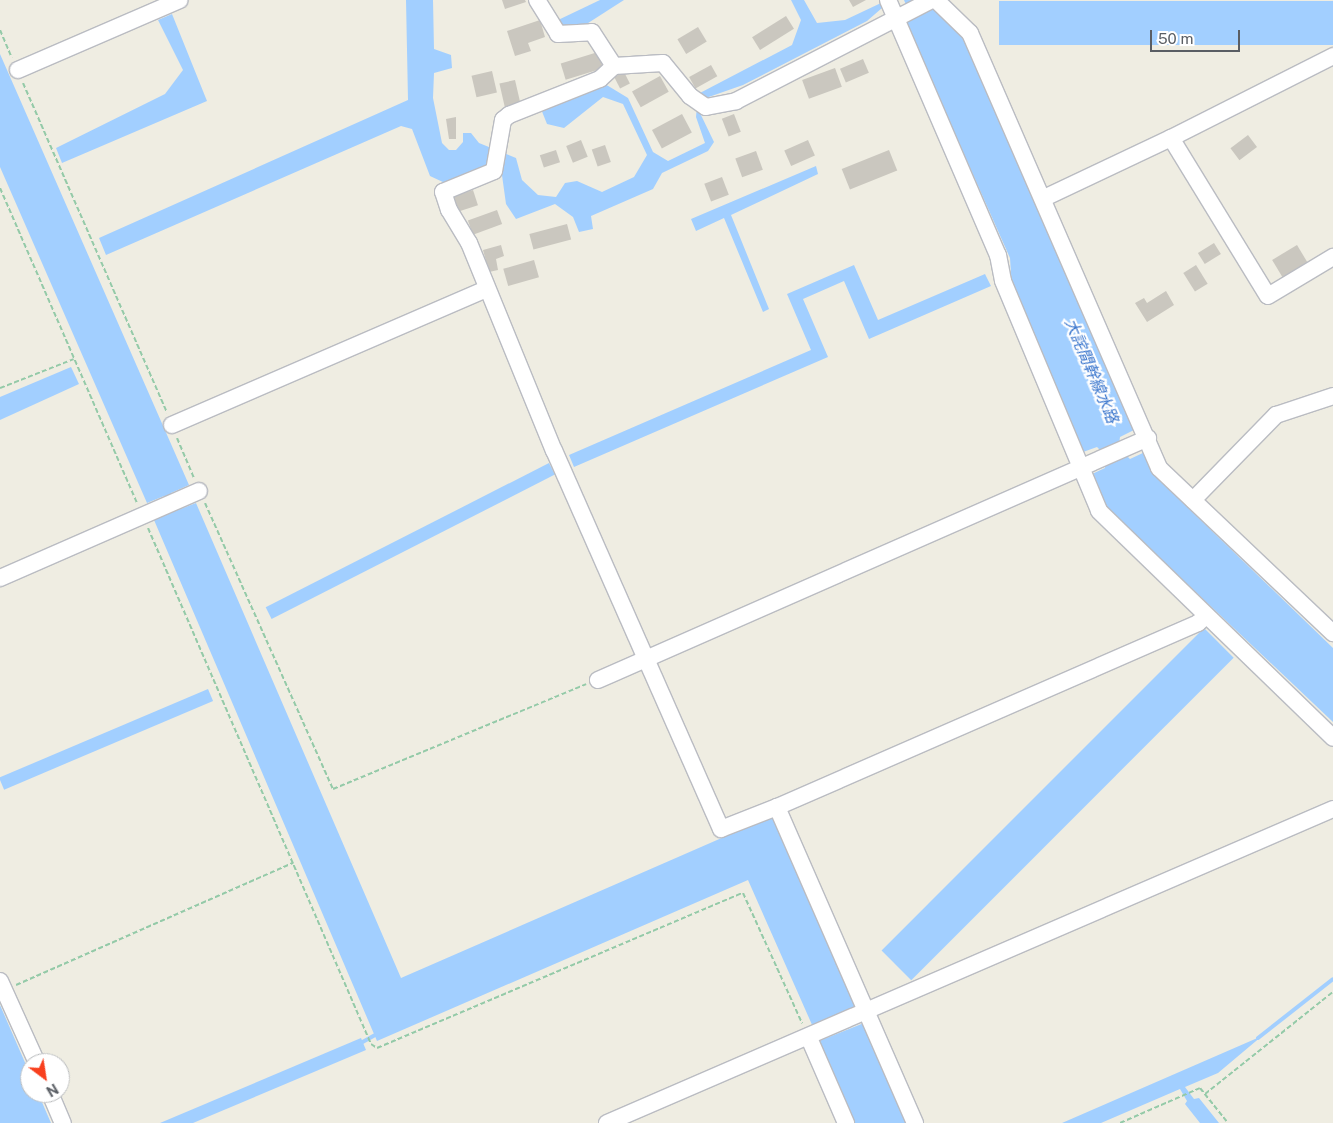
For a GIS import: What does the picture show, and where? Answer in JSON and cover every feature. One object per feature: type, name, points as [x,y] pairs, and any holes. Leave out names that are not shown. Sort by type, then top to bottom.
[{"type":"street","points":[[18,70],[180,0]]},
{"type":"street","points":[[537,0],[558,34],[592,32],[614,66]]},
{"type":"street","points":[[888,0],[900,14],[998,255],[1003,281],[1080,468],[1103,517],[1333,738]]},
{"type":"street","points":[[932,0],[900,14],[736,101],[706,107],[690,96],[663,63],[614,66],[600,79],[508,115],[503,120],[494,172],[443,192],[487,289],[721,829],[777,807],[1198,623],[1206,616]]},
{"type":"street","points":[[936,0],[970,33],[1044,198],[1148,438],[1159,468],[1333,633]]},
{"type":"street","points":[[1044,198],[1171,138],[1333,56]]},
{"type":"street","points":[[1171,138],[1268,296],[1333,257]]},
{"type":"street","points":[[172,425],[487,289]]},
{"type":"street","points":[[1193,500],[1276,415],[1333,396]]},
{"type":"street","points":[[598,680],[645,656],[1148,438]]},
{"type":"street","points":[[0,578],[142,514],[199,491]]},
{"type":"street","points":[[777,807],[915,1123]]},
{"type":"street","points":[[607,1123],[809,1038],[1333,809]]},
{"type":"street","points":[[2,985],[32,1053]]},
{"type":"street","points":[[809,1038],[846,1123]]},
{"type":"street","points":[[54,1103],[63,1123]]},
{"type":"path","points":[[0,30],[199,491],[334,789],[598,680]]},
{"type":"path","points":[[0,188],[371,1044],[377,1048],[743,893],[809,1038]]},
{"type":"path","points":[[0,388],[75,358]]},
{"type":"path","points":[[2,985],[293,863]]},
{"type":"path","points":[[1205,1094],[1333,992]]},
{"type":"path","points":[[1120,1123],[1200,1088],[1228,1123]]},
{"type":"water","points":[[406,0],[433,0],[434,49],[451,55],[452,68],[434,73],[433,98],[442,143],[449,150],[456,150],[463,142],[463,133],[471,133],[479,143],[516,158],[522,180],[538,195],[556,197],[565,183],[577,181],[602,192],[634,177],[647,155],[623,104],[603,97],[564,128],[547,124],[541,109],[605,84],[628,98],[653,152],[668,161],[705,143],[696,117],[698,94],[792,45],[801,20],[791,0],[804,0],[817,23],[845,20],[881,3],[882,8],[867,21],[743,85],[703,99],[700,113],[714,142],[708,151],[662,173],[653,189],[591,216],[593,229],[579,232],[573,217],[555,204],[516,219],[506,204],[501,168],[445,183],[430,176],[412,129],[401,126],[106,255],[99,238],[408,100]]},
{"type":"water","points":[[600,0],[624,0],[585,25],[561,28],[556,21]]},
{"type":"water","name":"大詫間幹線水路","points":[[904,0],[928,0],[962,36],[1134,430],[1120,437],[1119,444],[1101,451],[1097,447],[1083,452],[1012,289],[1010,258],[905,21],[911,17]]},
{"type":"water","points":[[999,1],[1333,1],[1333,45],[999,45]]},
{"type":"water","points":[[172,14],[207,101],[62,163],[56,148],[165,94],[183,70],[158,20]]},
{"type":"water","points":[[0,54],[189,485],[171,493],[178,510],[196,503],[401,978],[772,816],[857,1007],[813,1027],[748,880],[377,1041],[154,520],[171,513],[164,496],[147,503],[0,167]]},
{"type":"water","points":[[816,166],[818,174],[731,215],[769,309],[763,312],[724,218],[696,231],[691,219]]},
{"type":"water","points":[[854,265],[878,320],[985,274],[991,286],[869,339],[844,281],[803,299],[828,357],[574,467],[569,455],[811,350],[787,294]]},
{"type":"water","points":[[71,367],[79,384],[0,420],[0,397]]},
{"type":"water","points":[[1145,452],[1155,476],[1333,648],[1333,722],[1108,509],[1092,474],[1105,468],[1105,462],[1125,454],[1130,459]]},
{"type":"water","points":[[549,463],[555,475],[272,619],[266,607]]},
{"type":"water","points":[[1204,628],[1234,658],[911,980],[882,950]]},
{"type":"water","points":[[208,689],[213,701],[4,790],[0,777]]},
{"type":"water","points":[[0,1005],[21,1053],[20,1103],[42,1103],[51,1123],[0,1123]]},
{"type":"water","points":[[864,1023],[907,1123],[850,1123],[819,1041]]},
{"type":"water","points":[[1262,1036],[1218,1073],[1185,1087],[1194,1099],[1199,1098],[1219,1123],[1200,1123],[1185,1104],[1187,1101],[1180,1089],[1101,1123],[1062,1123]]},
{"type":"water","points":[[361,1038],[366,1050],[193,1123],[160,1123]]},
{"type":"building","points":[[502,0],[525,0],[526,2],[505,9]]},
{"type":"building","points":[[849,0],[866,0],[853,7]]},
{"type":"building","points":[[786,16],[794,29],[760,50],[752,37]]},
{"type":"building","points":[[540,20],[545,37],[528,43],[531,51],[515,56],[507,31]]},
{"type":"building","points":[[698,27],[707,42],[686,54],[677,39]]},
{"type":"building","points":[[598,52],[603,68],[566,80],[561,63]]},
{"type":"building","points":[[863,59],[869,73],[846,83],[840,69]]},
{"type":"building","points":[[711,65],[717,76],[695,88],[689,77]]},
{"type":"building","points":[[835,68],[842,87],[809,99],[802,80]]},
{"type":"building","points":[[492,71],[497,92],[476,97],[472,76]]},
{"type":"building","points":[[624,72],[630,84],[620,89],[614,77]]},
{"type":"building","points":[[660,76],[669,92],[641,107],[632,92]]},
{"type":"building","points":[[515,80],[521,105],[505,109],[499,84]]},
{"type":"building","points":[[682,114],[692,133],[662,149],[652,130]]},
{"type":"building","points":[[734,114],[741,132],[729,136],[722,119]]},
{"type":"building","points":[[456,117],[456,139],[449,139],[446,119]]},
{"type":"building","points":[[1248,135],[1257,147],[1239,160],[1230,148]]},
{"type":"building","points":[[581,140],[588,157],[573,163],[566,146]]},
{"type":"building","points":[[808,140],[815,156],[791,166],[784,151]]},
{"type":"building","points":[[605,145],[611,162],[598,167],[592,150]]},
{"type":"building","points":[[556,150],[560,162],[544,168],[540,155]]},
{"type":"building","points":[[889,150],[897,170],[850,190],[842,169]]},
{"type":"building","points":[[756,151],[763,170],[742,177],[735,159]]},
{"type":"building","points":[[722,177],[729,195],[711,202],[704,184]]},
{"type":"building","points":[[473,190],[478,205],[457,212],[452,197]]},
{"type":"building","points":[[497,210],[502,224],[473,235],[468,221]]},
{"type":"building","points":[[567,224],[571,239],[533,250],[529,234]]},
{"type":"building","points":[[1214,243],[1221,254],[1205,264],[1198,253]]},
{"type":"building","points":[[501,245],[504,256],[496,259],[498,270],[489,272],[483,250]]},
{"type":"building","points":[[1297,245],[1308,263],[1283,278],[1272,260]]},
{"type":"building","points":[[534,260],[539,277],[508,286],[503,269]]},
{"type":"building","points":[[1196,265],[1208,284],[1195,292],[1183,273]]},
{"type":"building","points":[[1166,291],[1174,305],[1147,322],[1135,303],[1144,298],[1147,303]]},
{"type":"waterway","points":[[1258,1038],[1333,979]]},
{"type":"waterway","points":[[359,1044],[379,1033]]}]
